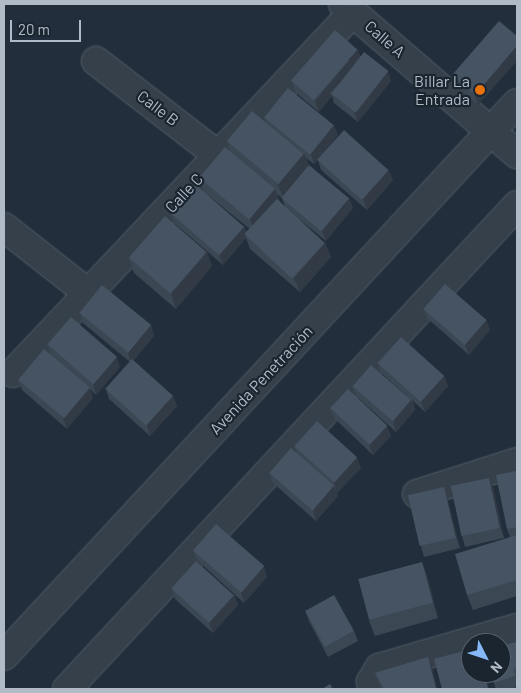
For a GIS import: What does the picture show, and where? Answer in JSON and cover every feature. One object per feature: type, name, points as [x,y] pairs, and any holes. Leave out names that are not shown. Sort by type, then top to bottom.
[{"type":"street","name":"Calle A","points":[[348,8],[517,154]]},
{"type":"street","name":"Calle C","points":[[13,373],[220,156],[348,8]]},
{"type":"street","name":"Calle B","points":[[96,61],[220,156]]},
{"type":"street","name":"Avenida Penetración","points":[[4,656],[517,103]]},
{"type":"street","points":[[66,689],[517,204]]},
{"type":"street","points":[[4,227],[88,294]]},
{"type":"street","points":[[417,494],[517,462]]},
{"type":"street","points":[[374,682],[379,668],[517,628]]},
{"type":"building","points":[[499,21],[517,36],[517,46],[475,95],[452,75]]},
{"type":"building","points":[[335,30],[358,50],[314,100],[291,81]]},
{"type":"building","points":[[364,52],[388,71],[356,113],[331,94]]},
{"type":"building","points":[[288,88],[334,125],[310,155],[264,118]]},
{"type":"building","points":[[252,111],[303,154],[278,184],[227,141]]},
{"type":"building","points":[[344,130],[389,170],[362,200],[317,160]]},
{"type":"building","points":[[225,147],[275,189],[249,219],[199,178]]},
{"type":"building","points":[[309,165],[349,198],[321,231],[281,198]]},
{"type":"building","points":[[195,184],[244,227],[219,255],[170,213]]},
{"type":"building","points":[[277,199],[325,243],[292,278],[244,234]]},
{"type":"building","points":[[165,216],[207,252],[170,294],[129,258]]},
{"type":"building","points":[[445,284],[487,320],[465,345],[423,309]]},
{"type":"building","points":[[102,285],[151,325],[128,353],[79,313]]},
{"type":"building","points":[[71,317],[117,357],[93,384],[47,344]]},
{"type":"building","points":[[401,337],[444,376],[421,402],[378,363]]},
{"type":"building","points":[[44,349],[90,388],[64,418],[18,380]]},
{"type":"building","points":[[132,359],[173,396],[146,426],[105,389]]},
{"type":"building","points":[[371,365],[411,400],[393,421],[353,386]]},
{"type":"building","points":[[348,389],[387,426],[370,445],[330,408]]},
{"type":"building","points":[[317,421],[357,457],[334,482],[294,446]]},
{"type":"building","points":[[291,448],[334,485],[312,510],[269,473]]},
{"type":"building","points":[[516,471],[517,527],[507,529],[496,475]]},
{"type":"building","points":[[489,478],[500,528],[461,536],[451,486]]},
{"type":"building","points":[[444,487],[456,538],[420,546],[408,495]]},
{"type":"building","points":[[216,524],[264,566],[241,592],[193,550]]},
{"type":"building","points":[[517,535],[517,580],[467,595],[455,554]]},
{"type":"building","points":[[196,561],[234,595],[209,623],[171,588]]},
{"type":"building","points":[[422,562],[433,603],[369,620],[358,579]]},
{"type":"building","points":[[334,595],[354,631],[325,647],[305,611]]},
{"type":"building","points":[[516,642],[517,668],[514,669],[515,676],[511,677],[511,643]]},
{"type":"building","points":[[461,652],[461,683],[487,683],[488,688],[442,689],[434,659]]},
{"type":"building","points":[[428,657],[436,689],[384,689],[375,673]]},
{"type":"building","points":[[330,684],[333,689],[322,689]]},
{"type":"place","name":"Billar La Entrada","points":[[480,90]]}]
